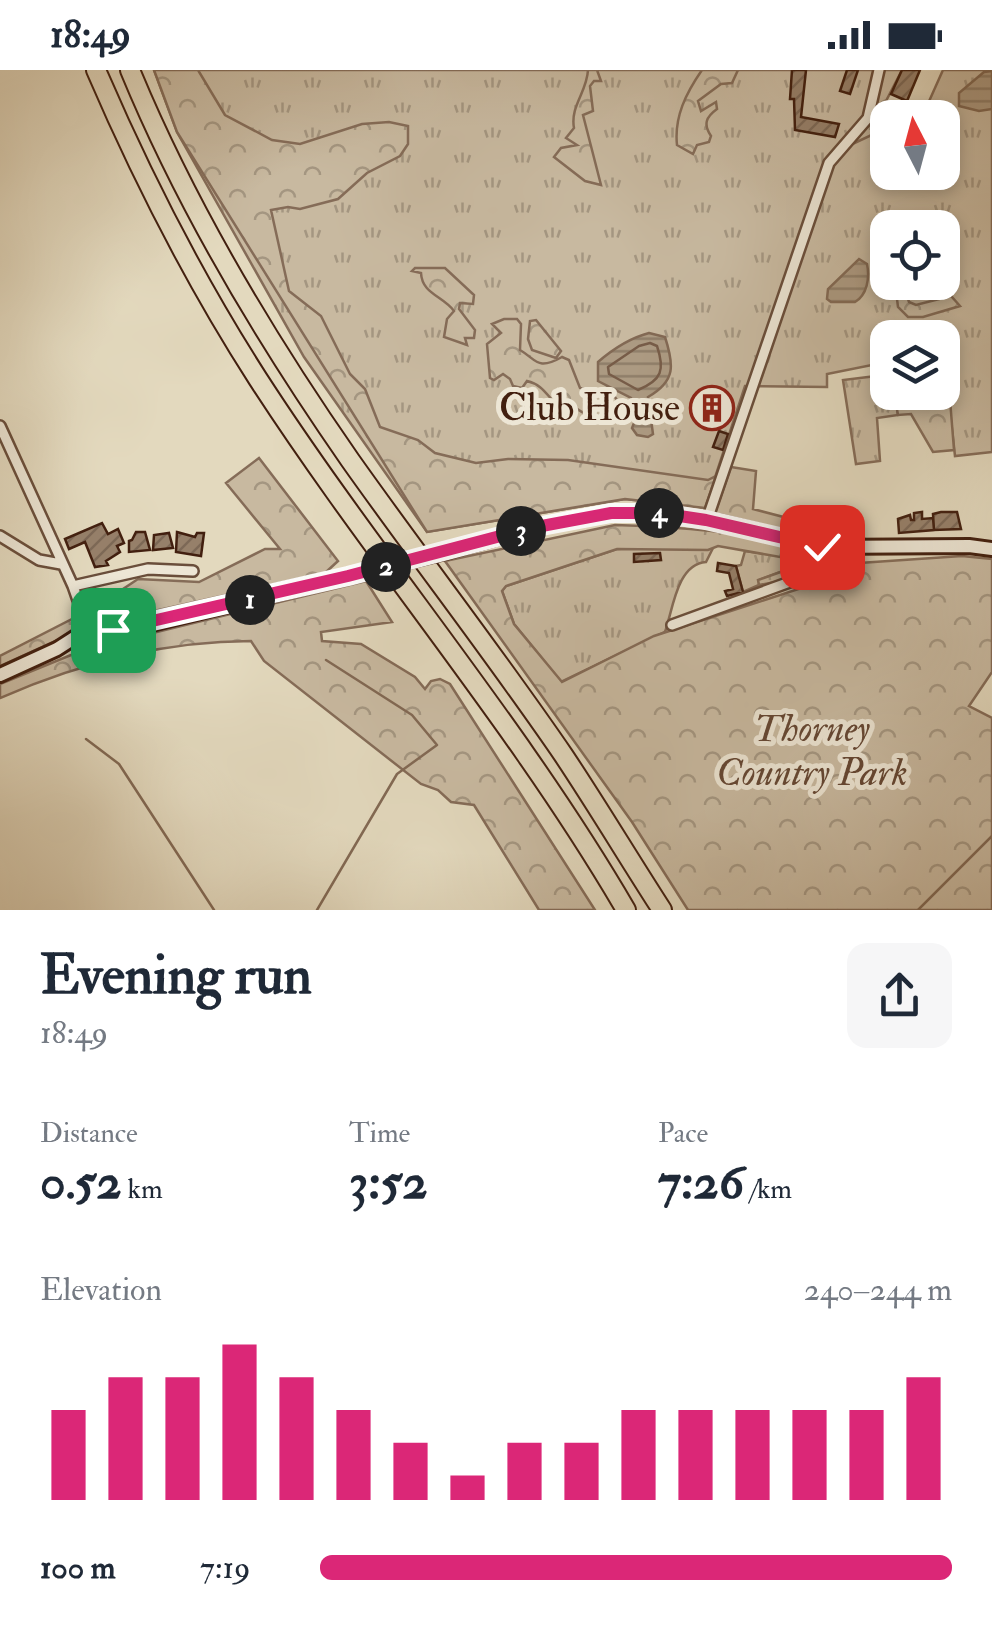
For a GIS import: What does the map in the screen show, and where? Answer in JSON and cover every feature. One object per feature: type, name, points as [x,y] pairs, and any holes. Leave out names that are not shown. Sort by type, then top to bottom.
[{"type":"highway","points":[[96,70],[166,221],[258,378],[320,470],[520,744],[626,910]]},
{"type":"highway","points":[[130,70],[150,119],[202,221],[287,365],[563,756],[662,910]]},
{"type":"street","points":[[707,518],[829,162],[868,118],[880,70]]},
{"type":"street","points":[[0,426],[73,586],[88,629]]},
{"type":"street","points":[[0,675],[88,629],[139,626],[531,528],[611,513],[707,518],[822,547],[968,546],[992,550]]},
{"type":"street","points":[[0,536],[39,560],[61,564]]},
{"type":"street","points":[[672,624],[809,575],[822,547]]},
{"type":"street","points":[[73,586],[148,569],[193,571]]},
{"type":"green space","points":[[154,70],[877,70],[867,118],[870,190],[960,190],[960,100],[930,100],[943,70],[992,70],[992,452],[955,456],[950,410],[960,410],[960,320],[870,320],[870,365],[827,374],[827,387],[745,386],[705,508],[625,499],[427,532],[304,357],[177,132]]},
{"type":"green space","points":[[154,70],[198,70],[225,115],[272,140],[300,144],[362,124],[389,122],[408,126],[408,144],[400,156],[367,173],[338,199],[300,209],[271,210],[289,291],[321,316],[350,374],[365,389],[380,427],[418,440],[435,453],[476,463],[568,460],[708,480],[716,476],[705,508],[625,499],[427,532],[177,132]]},
{"type":"green space","points":[[588,70],[597,70],[601,81],[590,86],[593,111],[583,115],[601,185],[585,181],[554,157],[561,148],[577,145],[566,138],[574,128],[574,113]]},
{"type":"green space","points":[[702,70],[738,70],[732,83],[721,84],[698,101],[701,111],[716,102],[717,109],[707,121],[709,142],[697,145],[693,154],[677,145],[677,125],[686,96]]},
{"type":"green space","points":[[882,70],[902,70],[887,100],[873,100]]},
{"type":"green space","points":[[870,111],[870,136],[846,147],[866,125]]},
{"type":"green space","points":[[445,268],[474,295],[473,304],[460,303],[459,309],[475,330],[474,338],[465,338],[467,345],[444,337],[447,319],[454,311],[425,286],[421,273],[412,271]]},
{"type":"green space","points":[[897,300],[916,305],[955,300],[960,306],[923,317],[908,317],[898,307]]},
{"type":"green space","points":[[517,319],[521,324],[520,350],[542,364],[562,357],[569,360],[580,388],[615,397],[628,416],[626,422],[582,412],[563,400],[553,401],[532,382],[527,381],[522,388],[513,386],[503,374],[494,380],[490,378],[487,344],[501,333],[492,324]]},
{"type":"green space","points":[[536,320],[561,351],[556,358],[532,350],[528,339],[530,321]]},
{"type":"green space","points":[[870,377],[870,410],[897,410],[898,415],[877,418],[880,461],[856,464],[843,380]]},
{"type":"green space","points":[[897,410],[951,410],[954,450],[933,452],[911,414],[898,415]]},
{"type":"green space","points":[[259,458],[338,561],[325,573],[132,616],[96,607],[138,579],[199,582],[265,549],[280,549],[226,483]]},
{"type":"green space","points":[[731,467],[756,471],[753,509],[864,538],[865,542],[804,535],[715,513]]},
{"type":"green space","name":"Thorney Country Park","points":[[615,525],[755,538],[801,551],[807,557],[807,566],[786,580],[759,585],[758,580],[786,570],[786,558],[718,546],[708,550],[617,549],[506,586],[502,591],[514,624],[562,682],[654,636],[814,584],[830,565],[962,556],[992,559],[992,672],[969,706],[992,718],[992,910],[688,910],[632,822],[445,561]]},
{"type":"green space","points":[[713,548],[706,562],[696,565],[682,579],[665,632],[561,682],[514,624],[502,591],[506,586],[617,549]]},
{"type":"green space","points":[[745,551],[786,557],[786,570],[759,580],[759,585],[743,592],[736,566],[741,565]]},
{"type":"green space","points":[[366,581],[392,622],[321,632],[322,641],[361,644],[415,677],[425,689],[431,681],[440,679],[450,684],[595,910],[539,910],[474,805],[451,802],[438,790],[421,784],[264,661],[251,641],[186,645],[122,656],[0,698],[0,684],[71,655]]},
{"type":"green space","points":[[72,619],[82,629],[0,666],[0,656]]},
{"type":"water","points":[[992,71],[992,109],[979,111],[960,106],[959,93],[984,72]]},
{"type":"water","points":[[859,259],[868,269],[862,295],[855,302],[831,302],[827,299],[828,289]]},
{"type":"water","points":[[649,333],[665,337],[671,364],[664,385],[648,397],[653,434],[648,437],[637,435],[632,428],[638,413],[631,398],[598,381],[598,362],[622,344]]},
{"type":"building","points":[[792,70],[806,70],[801,117],[839,124],[835,137],[795,130],[794,99],[790,99]]},
{"type":"building","points":[[847,70],[858,70],[850,94],[840,91]]},
{"type":"building","points":[[902,70],[920,70],[907,100],[891,94]]},
{"type":"building","name":"Club House","points":[[700,393],[731,404],[724,423],[693,412]]},
{"type":"building","points":[[719,431],[728,434],[723,450],[713,447]]},
{"type":"building","points":[[922,512],[922,519],[933,518],[934,530],[899,533],[898,519],[910,515],[914,520],[914,513]]},
{"type":"building","points":[[957,512],[961,529],[934,530],[933,514]]},
{"type":"building","points":[[102,523],[108,534],[118,529],[124,543],[117,546],[120,552],[106,561],[108,565],[95,567],[85,542],[69,549],[65,539]]},
{"type":"building","points":[[136,532],[145,532],[150,550],[129,552],[129,541]]},
{"type":"building","points":[[177,532],[195,537],[204,533],[201,556],[176,552]]},
{"type":"building","points":[[169,533],[173,548],[153,550],[154,535]]},
{"type":"building","points":[[660,553],[661,560],[634,562],[634,554]]},
{"type":"building","points":[[718,563],[736,566],[743,592],[727,596],[725,591],[733,589],[729,573],[717,571]]},
{"type":"waterway","points":[[317,910],[397,774],[437,745],[412,715],[326,660]]},
{"type":"waterway","points":[[86,739],[119,764],[214,910]]},
{"type":"waterway","points":[[918,910],[992,836]]},
{"type":"place","name":"Club House","points":[[712,408]]},
{"type":"route","points":[[113,630],[348,576],[531,528],[611,513],[660,513],[734,524],[822,547]]}]
